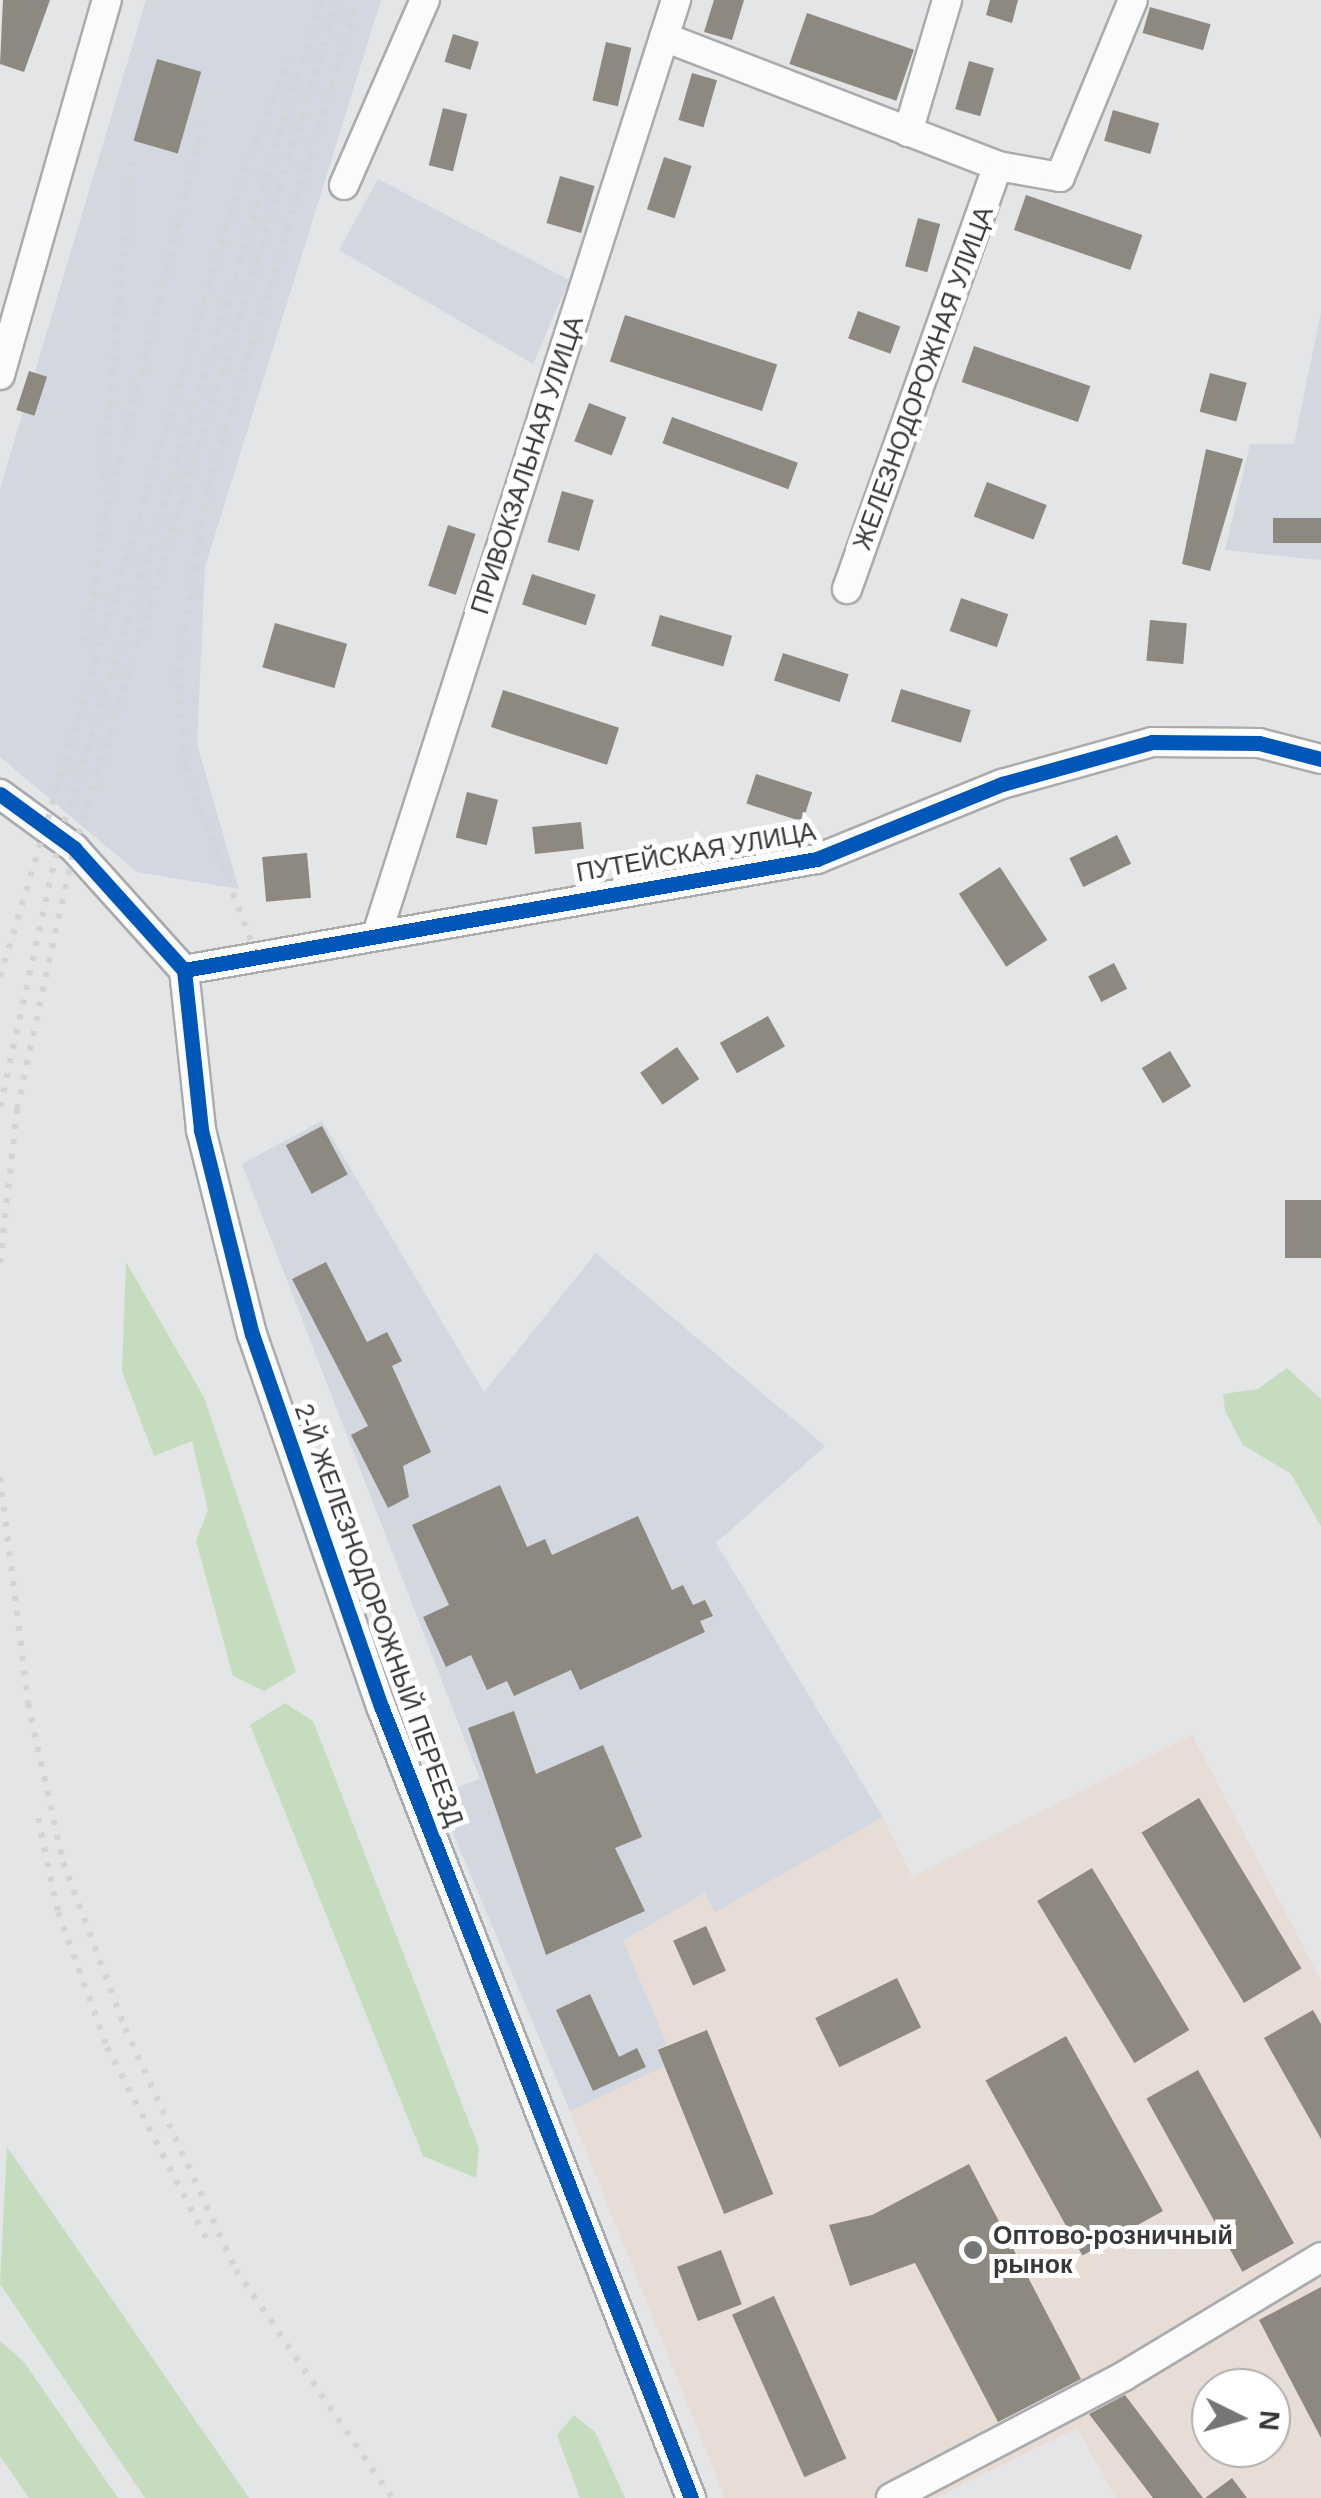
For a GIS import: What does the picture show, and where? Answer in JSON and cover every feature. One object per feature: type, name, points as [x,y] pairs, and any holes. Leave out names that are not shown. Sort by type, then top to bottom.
[{"type":"street","points":[[0,375],[107,0]]},
{"type":"street","points":[[344,185],[425,0]]},
{"type":"street","name":"ПРИВОКЗАЛЬНАЯ УЛИЦА","points":[[378,931],[676,0]]},
{"type":"street","points":[[908,132],[947,0]]},
{"type":"street","points":[[664,38],[998,166],[1060,177],[1133,0]]},
{"type":"street","name":"ЖЕЛЕЗНОДОРОЖНАЯ УЛИЦА","points":[[847,589],[998,166]]},
{"type":"street","name":"ПУТЕЙСКАЯ УЛИЦА","points":[[184,970],[378,931],[818,859],[1002,784],[1152,742],[1259,743],[1321,759]]},
{"type":"street","points":[[0,794],[74,848],[184,970]]},
{"type":"street","name":"2-Й ЖЕЛЕЗНОДОРОЖНЫЙ ПЕРЕЕЗД","points":[[184,970],[201,1130],[252,1334],[381,1706],[691,2498]]},
{"type":"street","points":[[891,2498],[1124,2376],[1321,2257]]},
{"type":"shaded area","points":[[146,0],[381,0],[205,567],[197,744],[239,889],[137,872],[0,757],[0,489]]},
{"type":"shaded area","points":[[378,179],[569,280],[533,364],[339,250]]},
{"type":"shaded area","points":[[1321,312],[1321,560],[1225,550],[1250,444],[1294,444]]},
{"type":"shaded area","points":[[322,1121],[484,1392],[596,1253],[825,1446],[716,1543],[883,1817],[715,1912],[705,1893],[623,1941],[667,2044],[657,2049],[665,2066],[570,2111],[437,1795],[480,1779],[242,1164]]},
{"type":"shaded area","name":"Оптово-розничный рынок","points":[[1192,1735],[1321,1980],[1321,2498],[1116,2498],[1077,2428],[936,2498],[725,2498],[570,2111],[665,2066],[656,2048],[667,2043],[622,1942],[706,1893],[716,1911],[883,1817],[912,1877]]},
{"type":"green space","points":[[126,1262],[204,1397],[296,1672],[264,1691],[233,1676],[196,1541],[208,1510],[192,1441],[154,1456],[122,1371]]},
{"type":"green space","points":[[1287,1368],[1321,1399],[1321,1526],[1291,1474],[1243,1445],[1225,1411],[1223,1394],[1258,1389]]},
{"type":"green space","points":[[285,1703],[313,1721],[479,2148],[476,2178],[423,2156],[250,1725]]},
{"type":"green space","points":[[7,2147],[249,2498],[145,2498],[0,2284]]},
{"type":"green space","points":[[0,2341],[24,2362],[118,2498],[29,2498],[0,2456]]},
{"type":"green space","points":[[574,2415],[595,2432],[625,2498],[580,2498],[557,2435]]},
{"type":"building","points":[[3,0],[50,0],[24,72],[0,64]]},
{"type":"building","points":[[714,0],[744,0],[732,40],[704,32]]},
{"type":"building","points":[[990,0],[1018,0],[1012,23],[986,15]]},
{"type":"building","points":[[1150,7],[1211,24],[1203,50],[1143,33]]},
{"type":"building","points":[[807,13],[914,50],[896,101],[789,64]]},
{"type":"building","points":[[453,34],[479,42],[470,70],[445,62]]},
{"type":"building","points":[[606,42],[631,48],[618,106],[593,100]]},
{"type":"building","points":[[157,59],[201,72],[178,153],[134,141]]},
{"type":"building","points":[[969,61],[994,68],[980,116],[955,109]]},
{"type":"building","points":[[692,73],[717,80],[703,127],[678,120]]},
{"type":"building","points":[[443,108],[467,114],[453,171],[429,165]]},
{"type":"building","points":[[1113,110],[1159,123],[1150,154],[1104,141]]},
{"type":"building","points":[[664,157],[692,166],[675,218],[647,209]]},
{"type":"building","points":[[560,176],[595,186],[581,233],[546,223]]},
{"type":"building","points":[[1026,195],[1142,235],[1130,270],[1014,230]]},
{"type":"building","points":[[918,218],[940,224],[927,272],[905,266]]},
{"type":"building","points":[[858,311],[900,326],[890,354],[848,338]]},
{"type":"building","points":[[625,315],[777,364],[762,411],[610,362]]},
{"type":"building","points":[[974,346],[1090,386],[1078,422],[962,382]]},
{"type":"building","points":[[29,371],[47,377],[34,416],[16,410]]},
{"type":"building","points":[[1210,373],[1247,383],[1236,421],[1200,412]]},
{"type":"building","points":[[589,403],[626,417],[612,456],[574,441]]},
{"type":"building","points":[[672,417],[798,463],[788,489],[662,443]]},
{"type":"building","points":[[1206,449],[1243,459],[1210,571],[1182,564]]},
{"type":"building","points":[[987,482],[1047,505],[1033,539],[974,517]]},
{"type":"building","points":[[562,491],[594,500],[579,551],[547,542]]},
{"type":"building","points":[[1273,518],[1321,518],[1321,543],[1273,543]]},
{"type":"building","points":[[448,525],[476,534],[456,595],[428,586]]},
{"type":"building","points":[[532,574],[596,595],[586,625],[522,604]]},
{"type":"building","points":[[961,598],[1008,614],[997,647],[950,631]]},
{"type":"building","points":[[660,615],[732,636],[723,666],[651,646]]},
{"type":"building","points":[[1150,620],[1187,623],[1183,664],[1146,661]]},
{"type":"building","points":[[275,623],[347,644],[334,688],[262,667]]},
{"type":"building","points":[[783,653],[849,674],[840,702],[774,681]]},
{"type":"building","points":[[901,689],[971,710],[961,743],[891,722]]},
{"type":"building","points":[[503,690],[619,728],[607,765],[491,727]]},
{"type":"building","points":[[756,774],[812,792],[803,822],[746,803]]},
{"type":"building","points":[[467,792],[498,800],[487,845],[456,838]]},
{"type":"building","points":[[581,822],[584,849],[535,854],[532,827]]},
{"type":"building","points":[[1117,835],[1131,864],[1083,887],[1069,858]]},
{"type":"building","points":[[307,853],[311,898],[266,902],[262,857]]},
{"type":"building","points":[[1000,867],[1047,940],[1006,967],[959,894]]},
{"type":"building","points":[[1114,963],[1127,989],[1101,1002],[1088,976]]},
{"type":"building","points":[[768,1016],[785,1047],[737,1073],[720,1043]]},
{"type":"building","points":[[677,1047],[699,1079],[663,1105],[640,1073]]},
{"type":"building","points":[[1170,1051],[1191,1086],[1163,1103],[1142,1068]]},
{"type":"building","points":[[322,1126],[348,1175],[312,1194],[286,1145]]},
{"type":"building","points":[[1285,1200],[1321,1200],[1321,1258],[1285,1258]]},
{"type":"building","points":[[326,1262],[367,1342],[387,1332],[402,1361],[392,1366],[431,1452],[403,1466],[409,1497],[388,1508],[351,1435],[368,1426],[292,1279]]},
{"type":"building","points":[[500,1485],[527,1547],[545,1539],[552,1555],[638,1516],[672,1590],[683,1585],[693,1605],[705,1600],[713,1616],[700,1621],[705,1632],[580,1690],[571,1670],[514,1696],[507,1681],[487,1690],[471,1655],[446,1667],[423,1617],[449,1605],[412,1525]]},
{"type":"building","points":[[514,1711],[536,1774],[603,1745],[642,1837],[615,1848],[645,1911],[546,1955],[468,1728]]},
{"type":"building","points":[[1199,1798],[1301,1969],[1244,2003],[1142,1833]]},
{"type":"building","points":[[1092,1868],[1189,2030],[1134,2063],[1037,1901]]},
{"type":"building","points":[[706,1926],[726,1971],[693,1985],[673,1941]]},
{"type":"building","points":[[897,1978],[921,2027],[839,2067],[815,2018]]},
{"type":"building","points":[[590,1994],[619,2057],[637,2048],[646,2067],[593,2091],[556,2010]]},
{"type":"building","points":[[1313,2010],[1321,2024],[1321,2139],[1264,2038]]},
{"type":"building","points":[[707,2030],[773,2194],[724,2214],[658,2050]]},
{"type":"building","points":[[1066,2036],[1163,2211],[1082,2256],[986,2081]]},
{"type":"building","points":[[1198,2070],[1294,2243],[1242,2272],[1146,2099]]},
{"type":"building","points":[[969,2164],[1081,2379],[998,2422],[915,2263],[850,2286],[829,2225],[872,2215]]},
{"type":"building","points":[[721,2250],[742,2304],[698,2321],[677,2267]]},
{"type":"building","points":[[1321,2287],[1321,2438],[1291,2381],[1291,2368],[1284,2368],[1259,2320]]},
{"type":"building","points":[[774,2296],[846,2459],[804,2477],[732,2315]]},
{"type":"building","points":[[1125,2395],[1203,2498],[1153,2498],[1089,2414]]},
{"type":"building","points":[[1232,2478],[1247,2498],[1205,2498]]},
{"type":"railway","points":[[0,1107],[60,836],[322,0]]},
{"type":"railway","points":[[0,1263],[17,1109],[74,848],[338,0]]},
{"type":"railway","points":[[256,954],[184,764],[178,674],[208,487],[358,0]]},
{"type":"railway","points":[[0,977],[239,186],[289,60]]},
{"type":"railway","points":[[86,641],[105,520],[205,115]]},
{"type":"railway","points":[[101,495],[133,159]]},
{"type":"railway","points":[[0,1477],[28,1703],[63,1862],[125,2028],[236,2270],[392,2498]]},
{"type":"railway","points":[[38,1818],[58,1912],[107,2047],[208,2242]]},
{"type":"cycle path","points":[[184,970],[817,859],[1002,784],[1152,742],[1259,743],[1321,759]]},
{"type":"cycle path","points":[[0,794],[74,848],[184,970],[201,1130],[252,1334],[381,1706],[691,2498]]},
{"type":"place","name":"Оптово-розничный рынок","points":[[973,2250]]}]
